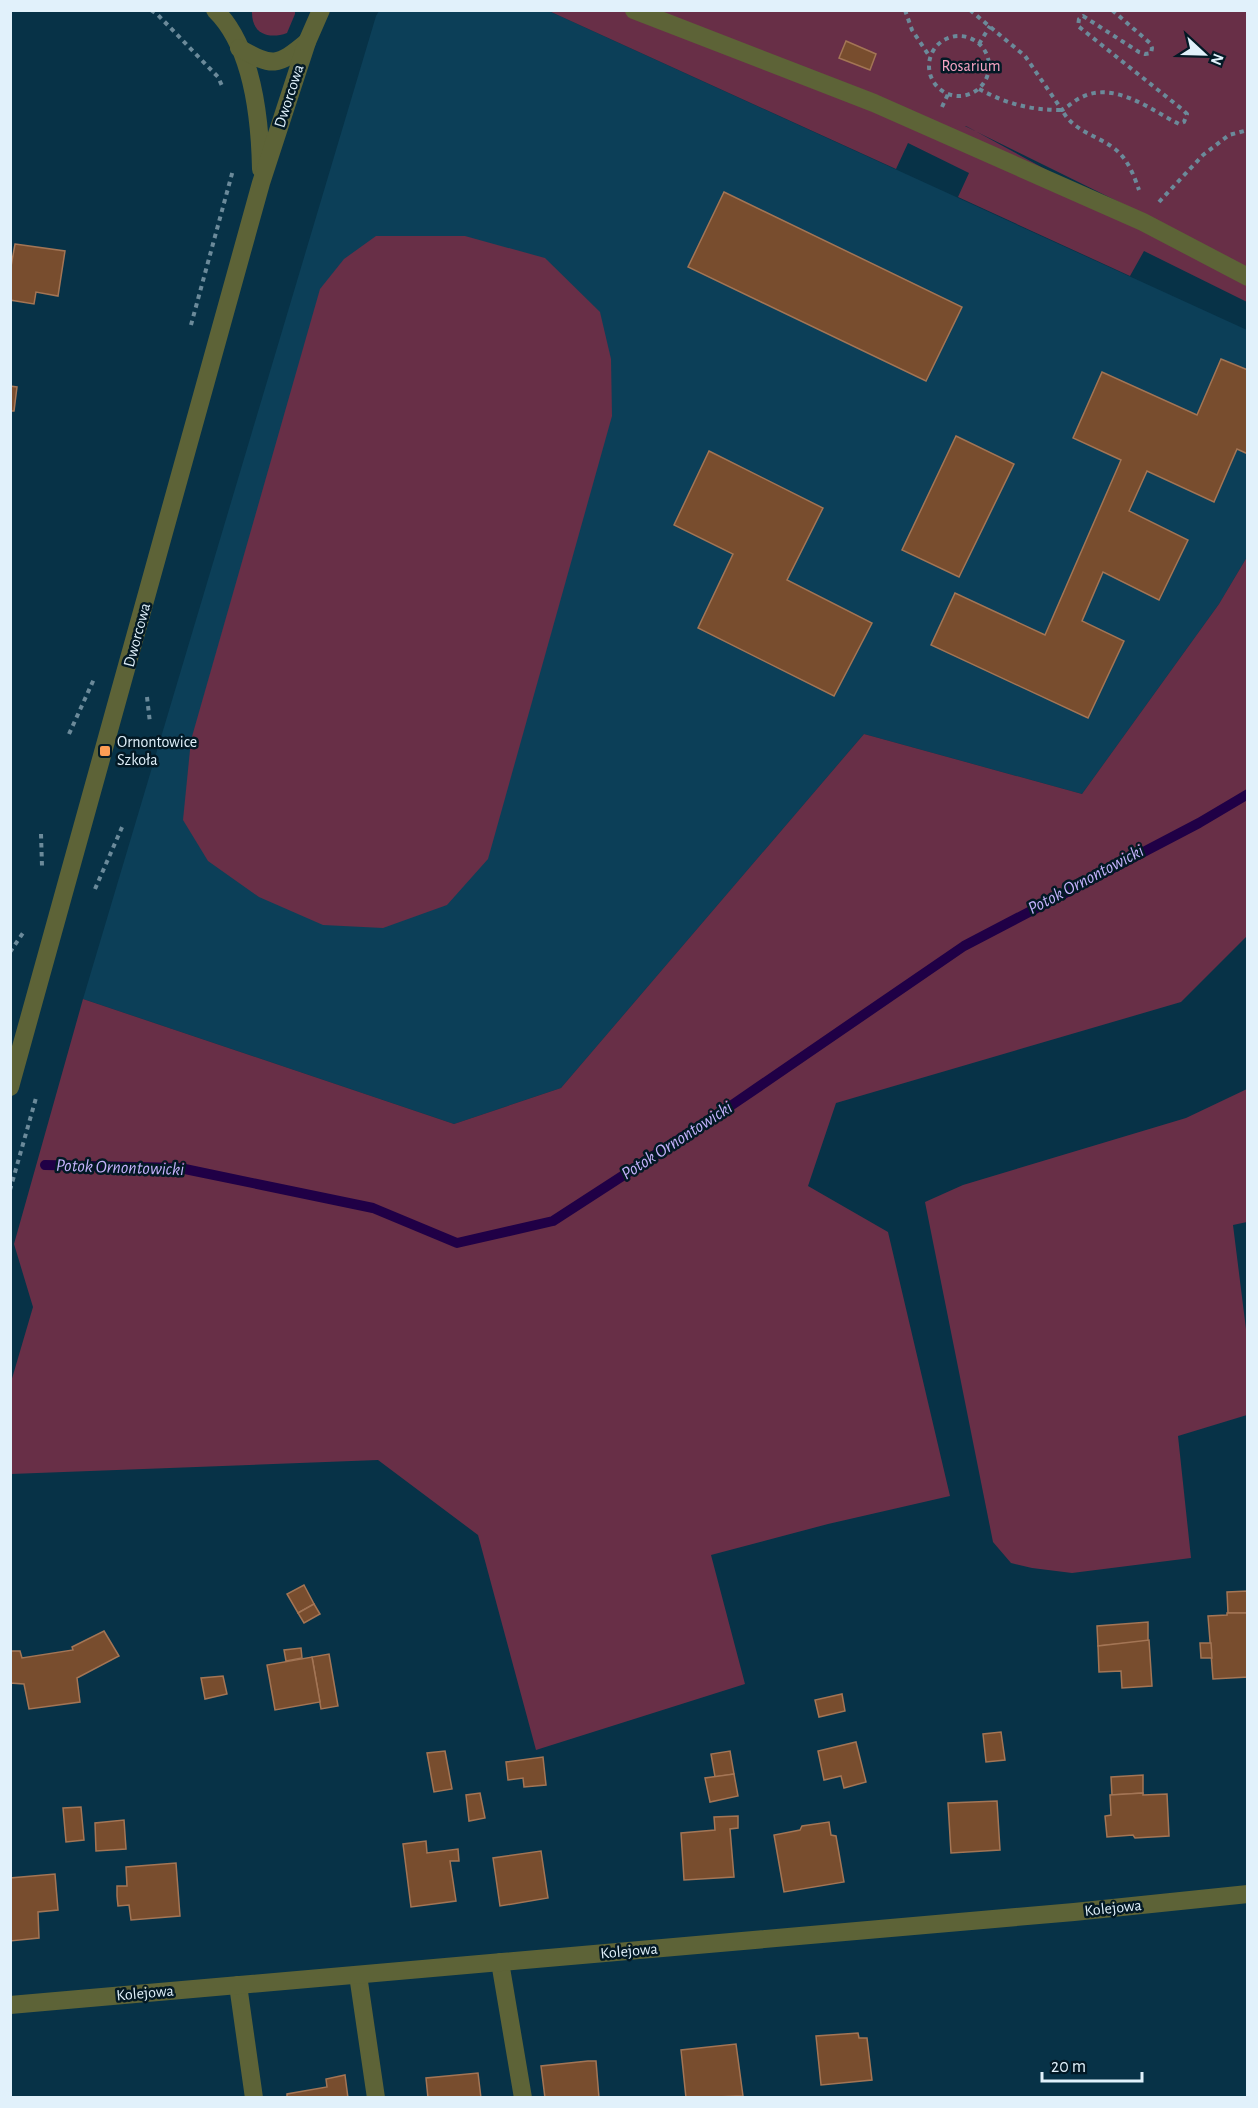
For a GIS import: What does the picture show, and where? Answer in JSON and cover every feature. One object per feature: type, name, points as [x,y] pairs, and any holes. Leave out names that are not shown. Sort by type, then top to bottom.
[{"type":"street","name":"Dworcowa","points":[[215,10],[236,41],[254,88],[260,131],[261,183]]},
{"type":"street","points":[[232,10],[236,41],[263,61],[285,60],[313,22]]},
{"type":"street","points":[[634,10],[874,103],[1143,222],[1248,277]]},
{"type":"street","name":"Dworcowa","points":[[10,1087],[261,183],[313,22]]},
{"type":"street","name":"Kolejowa","points":[[10,2005],[1074,1912],[1248,1894]]},
{"type":"street","points":[[500,1962],[523,2097]]},
{"type":"street","points":[[358,1975],[376,2097]]},
{"type":"street","points":[[238,1985],[254,2097]]},
{"type":"path","points":[[151,10],[218,77],[227,95]]},
{"type":"path","points":[[905,10],[912,30],[930,57]]},
{"type":"path","points":[[970,10],[1025,56],[1068,120],[1080,131],[1100,139],[1118,151],[1129,165],[1141,196]]},
{"type":"path","points":[[979,89],[1002,101],[1025,108],[1062,110],[1083,97],[1100,92],[1120,95],[1179,124],[1184,122],[1187,114],[1183,110],[1078,26],[1079,19],[1083,16],[1139,52],[1151,53],[1150,43],[1113,10]]},
{"type":"path","points":[[979,44],[990,26]]},
{"type":"path","points":[[961,35],[979,44],[986,52],[989,61],[985,81],[979,89],[964,96],[947,96],[933,83],[928,66],[934,48],[942,40],[961,35]]},
{"type":"path","points":[[1154,207],[1203,155],[1229,135],[1248,130]]},
{"type":"path","points":[[227,194],[235,164]]},
{"type":"path","points":[[94,891],[123,825]]},
{"type":"shaded area","points":[[379,11],[549,11],[1247,330],[1247,557],[1219,604],[1082,794],[864,734],[561,1088],[454,1124],[83,999]]},
{"type":"green space","points":[[252,11],[295,11],[295,14],[287,33],[273,36],[262,33],[254,25]]},
{"type":"green space","name":"Rosarium","points":[[549,11],[1247,11],[1247,302],[1144,251],[1130,276],[958,197],[969,173],[908,143],[896,169]],"holes":[[[976,131],[1125,205],[1197,252]]]},
{"type":"green space","points":[[376,236],[465,236],[545,258],[600,312],[611,359],[612,416],[488,859],[447,905],[383,928],[323,925],[259,897],[208,861],[183,820],[191,740],[320,289],[344,259]]},
{"type":"green space","points":[[1247,557],[1247,936],[1181,1002],[836,1103],[808,1186],[888,1232],[950,1496],[828,1524],[711,1555],[745,1684],[536,1750],[478,1535],[378,1460],[11,1474],[11,1382],[33,1307],[14,1244],[83,999],[454,1124],[561,1088],[864,734],[1082,794],[1219,604]]},
{"type":"green space","points":[[1247,1089],[1247,1222],[1233,1225],[1247,1337],[1247,1415],[1178,1436],[1191,1558],[1072,1573],[1011,1563],[993,1542],[925,1202],[963,1185],[1186,1118]]},
{"type":"building","points":[[846,41],[876,54],[870,70],[839,58]]},
{"type":"building","points":[[724,192],[962,307],[926,381],[688,267]]},
{"type":"building","points":[[15,244],[65,251],[58,296],[36,292],[34,304],[10,300],[10,272]]},
{"type":"building","points":[[1221,359],[1248,370],[1248,454],[1237,449],[1214,502],[1147,471],[1129,511],[1188,540],[1159,600],[1103,572],[1082,621],[1124,641],[1088,718],[931,645],[955,593],[1045,635],[1121,460],[1073,438],[1102,372],[1197,415]]},
{"type":"building","points":[[10,386],[17,387],[14,411],[10,411]]},
{"type":"building","points":[[956,436],[1014,464],[959,577],[902,550]]},
{"type":"building","points":[[709,451],[823,508],[787,580],[872,623],[834,696],[698,628],[733,554],[674,525]]},
{"type":"building","points":[[304,1585],[314,1604],[298,1613],[287,1594]]},
{"type":"building","points":[[1248,1591],[1248,1613],[1228,1613],[1227,1592]]},
{"type":"building","points":[[314,1604],[320,1614],[304,1623],[298,1613]]},
{"type":"building","points":[[1227,1613],[1248,1613],[1248,1677],[1213,1679],[1208,1616],[1227,1615]]},
{"type":"building","points":[[1148,1622],[1148,1641],[1098,1646],[1097,1626]]},
{"type":"building","points":[[104,1631],[119,1656],[77,1678],[80,1702],[29,1709],[24,1684],[10,1683],[10,1651],[20,1651],[22,1658],[73,1650],[72,1647]]},
{"type":"building","points":[[1149,1640],[1152,1686],[1122,1688],[1121,1671],[1099,1672],[1098,1646]]},
{"type":"building","points":[[1200,1643],[1211,1643],[1212,1658],[1201,1658]]},
{"type":"building","points":[[301,1648],[302,1658],[286,1661],[284,1650]]},
{"type":"building","points":[[329,1654],[338,1706],[321,1709],[312,1657]]},
{"type":"building","points":[[312,1657],[320,1702],[275,1710],[267,1665]]},
{"type":"building","points":[[223,1676],[227,1694],[205,1699],[201,1678]]},
{"type":"building","points":[[842,1694],[845,1711],[819,1717],[815,1700]]},
{"type":"building","points":[[1001,1732],[1005,1760],[986,1762],[983,1734]]},
{"type":"building","points":[[856,1742],[866,1782],[844,1788],[841,1776],[824,1780],[818,1751]]},
{"type":"building","points":[[445,1751],[452,1789],[434,1792],[427,1753]]},
{"type":"building","points":[[730,1751],[734,1774],[715,1777],[711,1754]]},
{"type":"building","points":[[543,1757],[546,1785],[524,1787],[523,1778],[508,1780],[506,1762]]},
{"type":"building","points":[[734,1774],[738,1796],[710,1802],[705,1778]]},
{"type":"building","points":[[1143,1775],[1143,1793],[1112,1795],[1111,1777]]},
{"type":"building","points":[[480,1793],[485,1818],[469,1821],[466,1795]]},
{"type":"building","points":[[1143,1793],[1143,1795],[1167,1794],[1169,1836],[1107,1837],[1105,1816],[1111,1815],[1110,1795]]},
{"type":"building","points":[[997,1801],[1000,1850],[951,1853],[948,1803]]},
{"type":"building","points":[[81,1807],[84,1840],[66,1842],[63,1808]]},
{"type":"building","points":[[738,1816],[738,1828],[730,1829],[734,1877],[684,1880],[681,1833],[715,1830],[714,1817]]},
{"type":"building","points":[[124,1820],[126,1849],[96,1851],[95,1823]]},
{"type":"building","points":[[829,1822],[831,1835],[836,1836],[844,1882],[784,1892],[774,1835],[800,1830],[802,1826]]},
{"type":"building","points":[[426,1841],[427,1853],[458,1849],[459,1861],[450,1861],[456,1901],[411,1907],[403,1844]]},
{"type":"building","points":[[541,1851],[548,1898],[500,1906],[493,1858]]},
{"type":"building","points":[[176,1863],[180,1916],[131,1920],[129,1905],[118,1906],[117,1896],[117,1886],[127,1886],[126,1867]]},
{"type":"building","points":[[55,1874],[58,1910],[38,1912],[39,1938],[10,1941],[10,1878]]},
{"type":"building","points":[[858,2033],[859,2038],[867,2038],[872,2080],[821,2085],[816,2036]]},
{"type":"building","points":[[736,2044],[743,2096],[686,2098],[681,2050]]},
{"type":"building","points":[[596,2061],[599,2098],[545,2098],[541,2066]]},
{"type":"building","points":[[478,2073],[481,2098],[428,2098],[426,2078]]},
{"type":"building","points":[[345,2075],[348,2098],[287,2098],[287,2094],[327,2087],[326,2079]]},
{"type":"waterway","name":"Potok Ornontowicki","points":[[45,1165],[180,1168],[373,1208],[457,1243],[553,1221],[732,1105],[964,946],[1199,823],[1248,794]]},
{"type":"place","name":"Ornontowice Szkoła","points":[[105,751]]}]
